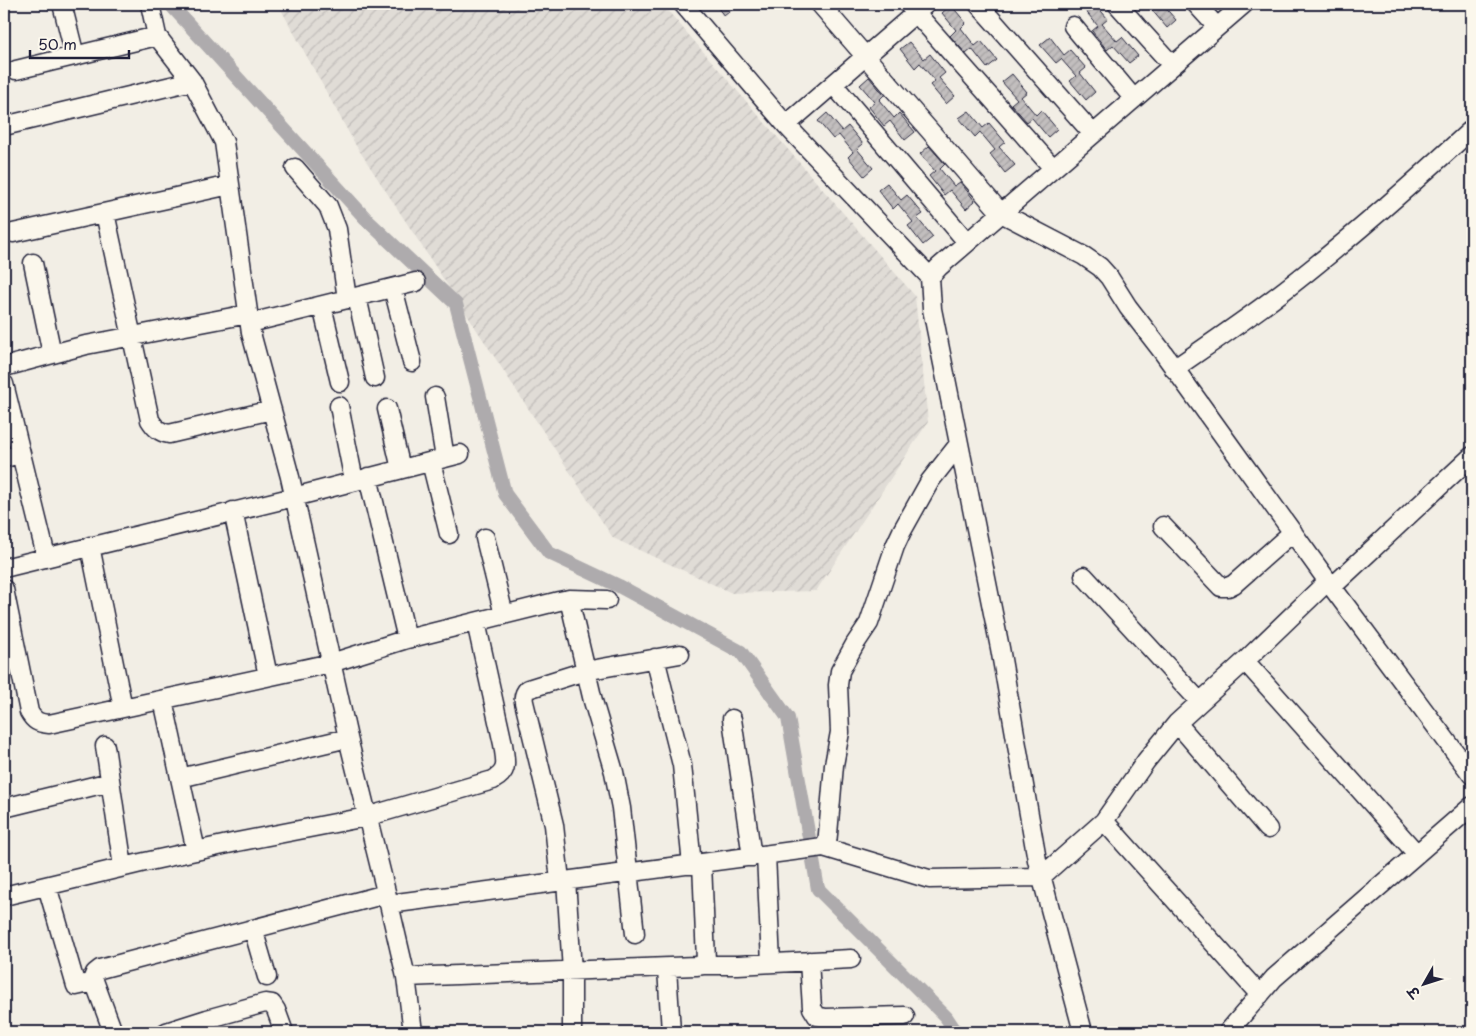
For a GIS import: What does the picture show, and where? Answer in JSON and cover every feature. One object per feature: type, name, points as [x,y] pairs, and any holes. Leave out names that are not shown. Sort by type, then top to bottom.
[{"type":"street","points":[[62,4],[75,56]]},
{"type":"street","points":[[150,4],[158,36],[192,81],[224,142],[251,333],[294,497],[366,816],[388,899],[406,977],[413,1032]]},
{"type":"street","points":[[683,4],[786,125],[930,277],[932,309],[1000,648],[1037,860],[1083,1032]]},
{"type":"street","points":[[820,4],[1001,213],[1084,256],[1100,267],[1109,277],[1128,307],[1472,775]]},
{"type":"street","points":[[978,4],[1093,134]]},
{"type":"street","points":[[1117,4],[1172,65]]},
{"type":"street","points":[[1196,4],[1217,27]]},
{"type":"street","points":[[930,277],[967,242],[1244,4]]},
{"type":"street","points":[[786,125],[865,56],[917,7],[1053,168]]},
{"type":"street","points":[[1073,26],[1134,98]]},
{"type":"street","points":[[16,70],[158,36]]},
{"type":"street","points":[[4,126],[192,81]]},
{"type":"street","points":[[833,84],[967,242]]},
{"type":"street","points":[[1174,369],[1272,299],[1306,272],[1421,176],[1472,129]]},
{"type":"street","points":[[295,168],[328,206],[334,217],[352,298],[374,378]]},
{"type":"street","points":[[13,233],[230,185]]},
{"type":"street","points":[[105,213],[150,420],[155,428],[160,432],[169,434],[272,410]]},
{"type":"street","points":[[33,263],[52,354]]},
{"type":"street","points":[[4,367],[86,344],[322,306],[416,282]]},
{"type":"street","points":[[393,288],[412,362]]},
{"type":"street","points":[[322,306],[340,382]]},
{"type":"street","points":[[4,384],[46,556]]},
{"type":"street","points":[[435,397],[445,458],[449,534]]},
{"type":"street","points":[[340,406],[407,639]]},
{"type":"street","points":[[387,409],[400,469]]},
{"type":"street","points":[[820,848],[827,843],[834,764],[840,732],[838,685],[840,671],[869,623],[895,546],[902,531],[930,482],[959,444]]},
{"type":"street","points":[[4,458],[21,454]]},
{"type":"street","points":[[113,1032],[93,978],[95,973],[100,970],[253,929],[388,899],[563,881],[820,848],[929,879],[1041,877],[1104,821],[1146,761],[1200,702],[1472,456]]},
{"type":"street","points":[[4,568],[445,458]]},
{"type":"street","points":[[233,511],[268,676]]},
{"type":"street","points":[[1163,526],[1221,587],[1228,587],[1234,584],[1293,532]]},
{"type":"street","points":[[485,538],[504,615]]},
{"type":"street","points":[[90,546],[123,708]]},
{"type":"street","points":[[1084,576],[1200,702]]},
{"type":"street","points":[[4,589],[29,712],[34,720],[40,724],[49,724],[331,663],[407,639],[569,600],[607,600]]},
{"type":"street","points":[[569,600],[598,722],[614,772],[635,934]]},
{"type":"street","points":[[4,896],[123,867],[366,816],[493,780],[500,776],[504,772],[505,765],[503,744],[476,622]]},
{"type":"street","points":[[566,1032],[572,971],[563,881],[554,825],[523,696],[528,689],[585,671],[680,654]]},
{"type":"street","points":[[655,658],[682,765],[697,864],[706,961],[703,965]]},
{"type":"street","points":[[1245,661],[1417,854]]},
{"type":"street","points":[[162,700],[196,851]]},
{"type":"street","points":[[732,719],[759,856],[771,963]]},
{"type":"street","points":[[1178,724],[1268,829]]},
{"type":"street","points":[[180,778],[348,738]]},
{"type":"street","points":[[105,746],[123,867]]},
{"type":"street","points":[[4,808],[110,782]]},
{"type":"street","points":[[1228,1032],[1274,978],[1417,854],[1471,810]]},
{"type":"street","points":[[1104,821],[1260,995]]},
{"type":"street","points":[[47,886],[76,986],[94,982]]},
{"type":"street","points":[[253,929],[267,977]]},
{"type":"street","points":[[406,977],[667,968],[852,959]]},
{"type":"street","points":[[809,961],[812,1008],[817,1016],[824,1018],[905,1016]]},
{"type":"street","points":[[667,968],[672,1032]]},
{"type":"street","points":[[166,1032],[209,1026],[265,1003],[272,1004],[276,1010],[284,1032]]},
{"type":"shaded area","points":[[278,4],[662,4],[915,296],[928,422],[816,591],[732,593],[613,538],[355,144]]},
{"type":"building","points":[[715,4],[739,4],[724,16]]},
{"type":"building","points":[[1089,4],[1095,4],[1108,19],[1102,24],[1117,41],[1122,37],[1138,56],[1129,63],[1113,45],[1107,50],[1092,31],[1098,26],[1083,8]]},
{"type":"building","points":[[1157,4],[1162,4],[1176,20],[1167,28],[1151,9]]},
{"type":"building","points":[[951,5],[966,23],[961,28],[975,46],[981,41],[997,60],[987,68],[972,49],[966,54],[950,36],[956,30],[942,13]]},
{"type":"building","points":[[1050,37],[1064,55],[1070,50],[1086,68],[1080,73],[1095,92],[1086,100],[1070,81],[1076,76],[1061,59],[1056,63],[1040,45]]},
{"type":"building","points":[[909,42],[924,59],[930,54],[945,73],[939,78],[955,96],[946,104],[930,85],[935,81],[920,63],[915,68],[900,49]]},
{"type":"building","points":[[1012,74],[1027,92],[1021,97],[1036,115],[1041,110],[1057,129],[1048,137],[1032,118],[1027,122],[1011,104],[1017,99],[1002,82]]},
{"type":"building","points":[[869,77],[884,95],[879,100],[894,118],[899,113],[915,132],[905,140],[890,121],[884,126],[869,107],[875,102],[860,85]]},
{"type":"building","points":[[969,111],[983,128],[989,123],[1005,142],[999,147],[1015,165],[1005,173],[990,154],[995,150],[980,132],[975,137],[959,118]]},
{"type":"building","points":[[827,113],[842,131],[848,126],[863,144],[857,149],[873,168],[864,176],[848,157],[853,152],[839,135],[833,139],[818,121]]},
{"type":"building","points":[[929,146],[945,164],[940,169],[954,186],[960,182],[975,201],[966,209],[950,190],[944,195],[929,176],[935,171],[920,154]]},
{"type":"building","points":[[887,183],[901,200],[907,195],[923,214],[917,218],[933,237],[923,245],[908,226],[913,222],[898,204],[893,209],[878,190]]},
{"type":"waterway","points":[[170,4],[368,221],[456,304],[505,494],[549,553],[619,586],[741,652],[788,718],[818,889],[946,1017],[956,1032]]}]
